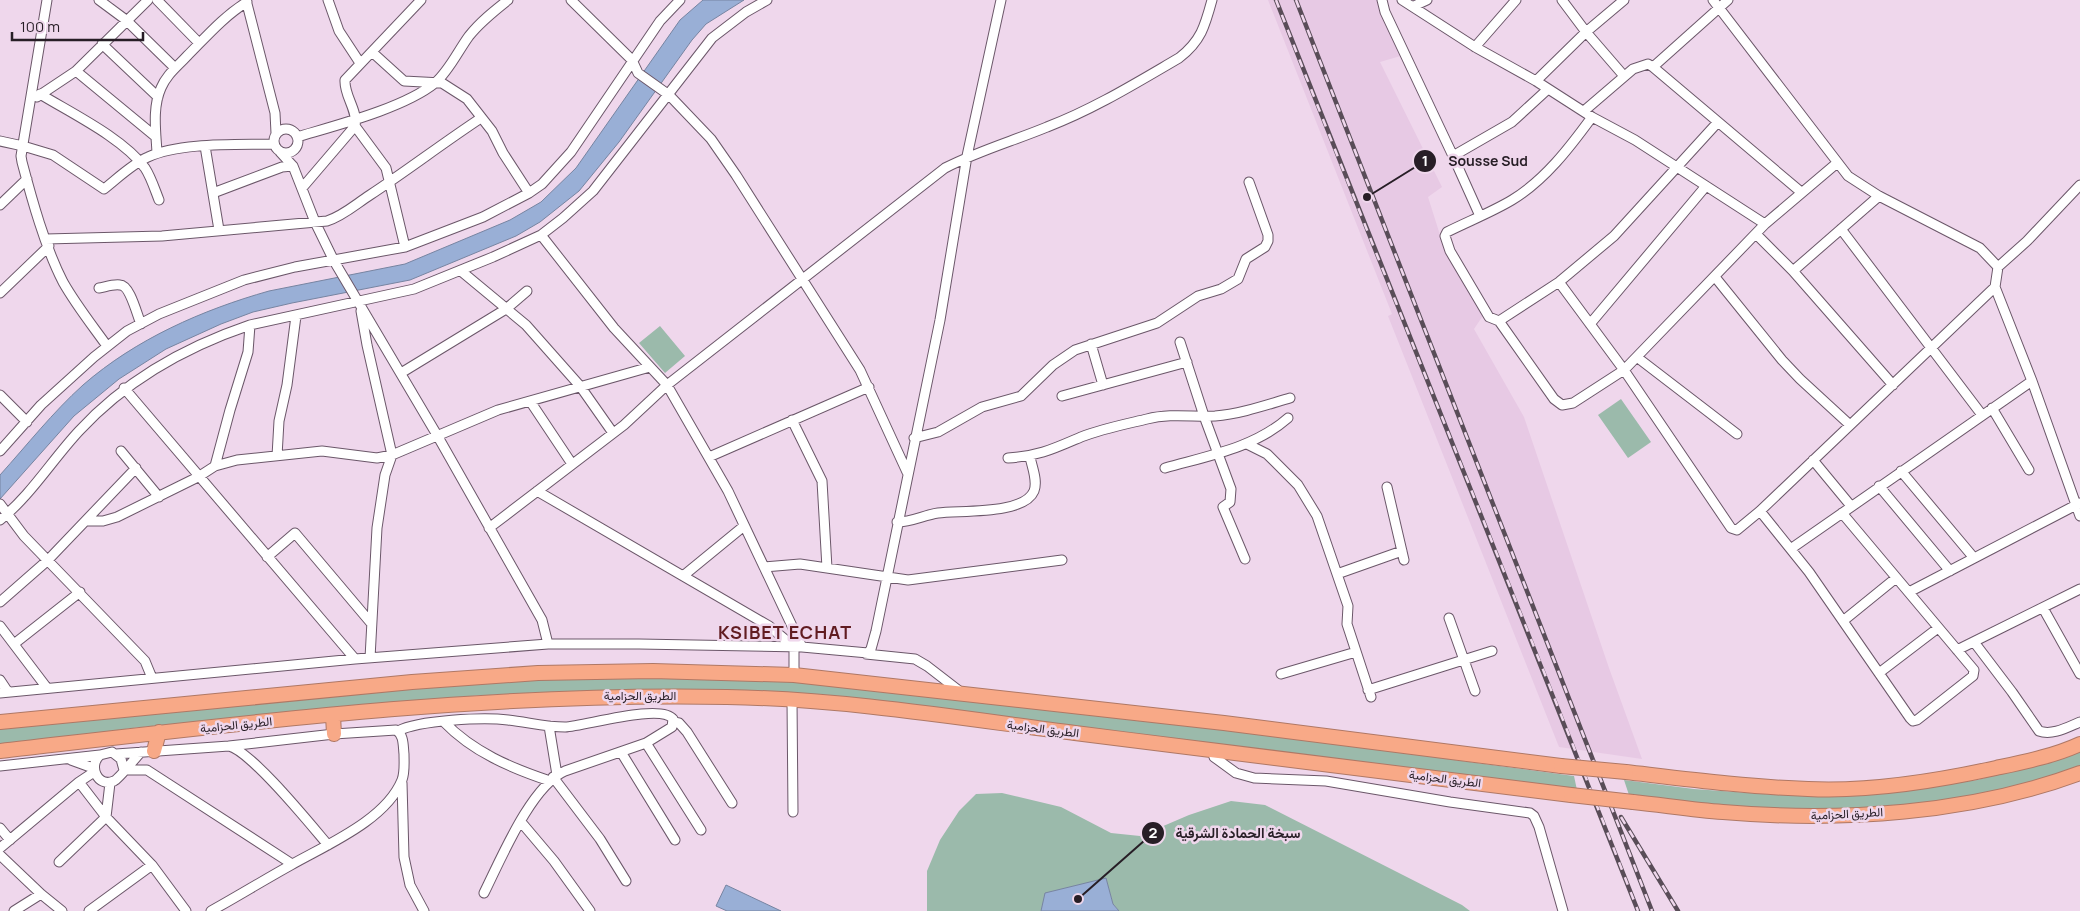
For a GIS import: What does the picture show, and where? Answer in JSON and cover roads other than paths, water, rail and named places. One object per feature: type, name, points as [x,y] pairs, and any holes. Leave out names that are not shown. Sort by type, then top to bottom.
[{"type":"highway","name":"الطريق الحزامية","points":[[0,722],[412,682],[538,673],[653,671],[794,675],[1224,722],[1562,766],[1809,790],[1880,786],[1938,779],[2021,762],[2080,744]]},
{"type":"highway","name":"الطريق الحزامية","points":[[0,751],[159,732],[458,703],[585,697],[732,697],[879,708],[1571,795],[1723,812],[1768,815],[1873,814],[1939,807],[1996,798],[2047,785],[2080,773]]},
{"type":"highway","points":[[332,715],[334,734]]},
{"type":"highway","points":[[147,751],[159,732]]},
{"type":"street","points":[[47,0],[21,156],[47,243],[62,280],[107,346]]},
{"type":"street","points":[[99,0],[126,20],[174,67]]},
{"type":"street","points":[[31,102],[76,71],[148,0]]},
{"type":"street","points":[[158,0],[199,43]]},
{"type":"street","points":[[328,0],[342,36],[360,64]]},
{"type":"street","points":[[404,247],[386,168],[356,123],[345,80],[421,0]]},
{"type":"street","points":[[297,138],[356,123],[420,93],[436,82],[470,35],[508,0]]},
{"type":"street","points":[[571,0],[632,60],[638,73],[669,95],[711,139],[832,324],[869,387],[907,472]]},
{"type":"street","points":[[4,517],[35,484],[78,432],[124,388],[175,356],[225,334],[273,319],[296,316],[357,300],[414,289],[461,271],[540,235],[564,218],[593,191],[712,38],[746,12],[767,0]]},
{"type":"street","points":[[866,654],[871,649],[940,320],[967,156],[1001,0]]},
{"type":"street","points":[[489,528],[613,433],[667,385],[906,196],[945,168],[967,156],[1047,128],[1099,104],[1192,49],[1203,31],[1212,0]]},
{"type":"street","points":[[1382,0],[1385,12],[1454,156],[1480,216]]},
{"type":"street","points":[[1402,0],[1475,47],[1536,81],[1592,117],[1635,140],[1765,224]]},
{"type":"street","points":[[1414,6],[1428,0]]},
{"type":"street","points":[[1562,0],[1586,32],[1624,76]]},
{"type":"street","points":[[1536,81],[1586,32],[1624,0]]},
{"type":"street","points":[[1713,0],[1848,176],[1879,196],[1980,248],[1998,267]]},
{"type":"street","points":[[1653,67],[1728,0]]},
{"type":"street","points":[[157,153],[156,112],[164,80],[174,67],[246,1],[276,113],[274,144],[293,166],[315,222],[334,261],[438,435],[542,620],[548,644]]},
{"type":"street","points":[[1475,47],[1513,1]]},
{"type":"street","points":[[0,451],[42,405],[107,346],[141,324],[184,303],[244,280],[295,267],[404,247],[482,217],[529,193],[542,184],[571,152],[632,60],[674,2]]},
{"type":"street","points":[[102,44],[158,98]]},
{"type":"street","points":[[372,52],[404,81],[436,82],[464,96],[481,118],[529,193]]},
{"type":"street","points":[[1584,111],[1624,76],[1642,65],[1648,64],[1801,192]]},
{"type":"street","points":[[76,71],[156,137]]},
{"type":"street","points":[[1454,156],[1512,122],[1548,89]]},
{"type":"street","points":[[40,94],[94,126],[139,161],[146,169],[159,200]]},
{"type":"street","points":[[276,113],[288,129],[294,132],[297,138],[293,166]]},
{"type":"street","points":[[1592,117],[1568,150],[1532,185],[1513,199],[1447,232],[1445,238],[1490,317],[1499,321],[1554,399],[1559,403],[1573,402],[1624,370],[1638,358],[1765,224],[1837,163]]},
{"type":"street","points":[[0,293],[47,243],[162,236],[327,221],[338,216],[390,182],[436,147],[481,118]]},
{"type":"street","points":[[1499,321],[1559,282],[1614,236],[1718,122]]},
{"type":"street","points":[[302,188],[356,123]]},
{"type":"street","points":[[276,133],[288,129]]},
{"type":"street","points":[[0,141],[53,155],[104,189],[139,161],[157,153],[205,146],[274,144]]},
{"type":"street","points":[[205,146],[219,230]]},
{"type":"street","points":[[280,152],[291,152],[296,147]]},
{"type":"street","points":[[213,194],[282,167],[293,166]]},
{"type":"street","points":[[0,205],[27,179]]},
{"type":"street","points":[[914,438],[938,432],[982,407],[1021,396],[1053,365],[1075,350],[1157,322],[1198,296],[1222,289],[1238,279],[1246,258],[1265,247],[1268,241],[1268,236],[1249,182]]},
{"type":"street","points":[[2080,185],[2027,241],[1998,267],[1996,287],[2078,504],[2080,516]]},
{"type":"street","points":[[1590,324],[1706,186]]},
{"type":"street","points":[[1793,271],[1879,196]]},
{"type":"street","points":[[1841,229],[1982,416]]},
{"type":"street","points":[[1756,234],[1793,271],[1892,385]]},
{"type":"street","points":[[540,235],[614,328],[667,385],[709,458],[764,567],[798,647],[794,675]]},
{"type":"street","points":[[461,271],[526,325],[580,386],[613,433]]},
{"type":"street","points":[[1715,277],[1800,380],[1850,425]]},
{"type":"street","points":[[1559,282],[1624,370],[1731,528],[1739,529],[1996,287]]},
{"type":"street","points":[[99,288],[120,284],[125,287],[129,292],[141,324]]},
{"type":"street","points":[[401,374],[506,309],[527,291]]},
{"type":"street","points":[[357,300],[392,455],[385,475],[377,528],[370,658]]},
{"type":"street","points":[[277,456],[279,421],[287,384],[296,316]]},
{"type":"street","points":[[215,466],[248,352],[250,326]]},
{"type":"street","points":[[1180,342],[1204,416],[1231,489],[1232,497],[1230,502],[1223,507],[1246,559]]},
{"type":"street","points":[[1091,344],[1103,385]]},
{"type":"street","points":[[1638,358],[1737,434]]},
{"type":"street","points":[[1062,396],[1186,362]]},
{"type":"street","points":[[86,520],[103,521],[117,517],[198,477],[215,466],[236,460],[322,451],[378,458],[392,455],[498,410],[650,367]]},
{"type":"street","points":[[1792,548],[2032,381]]},
{"type":"street","points":[[709,458],[869,387]]},
{"type":"street","points":[[124,388],[355,659]]},
{"type":"street","points":[[0,395],[27,422]]},
{"type":"street","points":[[1008,458],[1030,457],[1066,445],[1081,437],[1148,418],[1216,416],[1249,410],[1290,398]]},
{"type":"street","points":[[530,401],[572,464]]},
{"type":"street","points":[[1992,408],[2029,470]]},
{"type":"street","points":[[1165,468],[1247,444],[1275,430],[1288,418]]},
{"type":"street","points":[[792,420],[822,480],[827,568]]},
{"type":"street","points":[[1247,444],[1267,454],[1298,485],[1316,516],[1348,606],[1347,624],[1369,694],[1492,651]]},
{"type":"street","points":[[121,451],[159,497]]},
{"type":"street","points":[[897,522],[910,522],[937,513],[1002,509],[1027,499],[1034,492],[1035,478],[1030,457]]},
{"type":"street","points":[[1813,460],[1851,506]]},
{"type":"street","points":[[0,602],[48,560],[136,468]]},
{"type":"street","points":[[1901,471],[1974,558]]},
{"type":"street","points":[[1879,486],[1950,571]]},
{"type":"street","points":[[1337,574],[1403,555],[1387,487]]},
{"type":"street","points":[[537,491],[769,626],[798,647]]},
{"type":"street","points":[[0,504],[4,517],[80,592],[145,661],[152,678]]},
{"type":"street","points":[[1909,592],[2078,504]]},
{"type":"street","points":[[1760,511],[1792,548],[1912,721],[1917,720],[1974,673],[1974,670],[1842,513]]},
{"type":"street","points":[[684,576],[744,526]]},
{"type":"street","points":[[267,556],[295,533],[371,623]]},
{"type":"street","points":[[764,567],[800,564],[908,580],[1062,560]]},
{"type":"street","points":[[1843,621],[1896,578]]},
{"type":"street","points":[[1958,650],[2080,589]]},
{"type":"street","points":[[14,644],[80,592]]},
{"type":"street","points":[[2042,608],[2080,674]]},
{"type":"street","points":[[1449,618],[1475,691]]},
{"type":"street","points":[[0,626],[47,688]]},
{"type":"street","points":[[1879,673],[1938,628]]},
{"type":"street","points":[[1974,642],[2039,731],[2045,733],[2055,732],[2080,722]]},
{"type":"street","points":[[0,680],[4,692],[355,659],[548,644],[639,644],[798,647],[916,659],[963,694]]},
{"type":"street","points":[[1281,674],[1356,652]]},
{"type":"street","points":[[792,700],[793,812]]},
{"type":"street","points":[[0,766],[100,755],[108,752],[116,754],[229,746],[334,734],[383,730],[398,731],[415,725],[444,722],[500,719],[549,726],[576,726],[617,716],[667,714],[672,716],[674,722]]},
{"type":"street","points":[[444,722],[488,756],[512,767],[553,777]]},
{"type":"street","points":[[484,893],[532,802],[553,777],[646,743],[667,730],[674,722]]},
{"type":"street","points":[[674,722],[679,723],[687,732],[732,803]]},
{"type":"street","points":[[549,726],[553,777],[600,839],[626,881]]},
{"type":"street","points":[[212,911],[328,845],[364,822],[380,809],[396,791],[402,780],[405,768],[403,742],[398,731]]},
{"type":"street","points":[[646,743],[701,830]]},
{"type":"street","points":[[229,746],[247,757],[273,783],[328,845]]},
{"type":"street","points":[[1213,750],[1214,757],[1236,774],[1254,778],[1326,781],[1450,802],[1530,813],[1534,816],[1539,827],[1563,911]]},
{"type":"street","points":[[100,755],[95,760],[94,770],[98,779],[110,782],[117,780],[124,770],[147,751]]},
{"type":"street","points":[[621,752],[675,840]]},
{"type":"street","points":[[116,754],[122,759],[124,770]]},
{"type":"street","points":[[69,759],[94,770]]},
{"type":"street","points":[[0,848],[94,770]]},
{"type":"street","points":[[124,770],[146,770],[292,864]]},
{"type":"street","points":[[402,780],[404,857],[410,885],[424,911]]},
{"type":"street","points":[[79,782],[106,817],[152,865],[186,911]]},
{"type":"street","points":[[59,862],[106,817],[110,782]]},
{"type":"street","points":[[522,822],[554,861],[590,911]]},
{"type":"street","points":[[0,828],[10,840]]},
{"type":"street","points":[[0,855],[62,911]]},
{"type":"street","points":[[89,911],[152,865]]},
{"type":"street","points":[[14,911],[41,894]]},
{"type":"water","points":[[703,0],[744,0],[706,24],[692,40],[619,142],[579,191],[540,222],[516,236],[410,280],[253,312],[166,349],[119,379],[74,416],[0,499],[0,475],[51,417],[83,385],[103,369],[147,340],[219,307],[269,291],[405,264],[510,220],[541,202],[576,168],[680,20]]},
{"type":"water","points":[[1106,878],[1113,904],[1119,911],[1041,911],[1045,893]]},
{"type":"water","points":[[726,885],[781,911],[727,911],[716,906]]},
{"type":"railway","points":[[1276,0],[1638,911]]},
{"type":"railway","points":[[1296,0],[1652,911]]},
{"type":"railway","points":[[1621,817],[1678,911]]},
{"type":"place","name":"Sousse Sud","points":[[1367,197]]},
{"type":"place","name":"سبخة الحمادة الشرقية","points":[[1078,899]]},
{"type":"district","name":"KSIBET ECHAT","points":[[785,633]]}]
